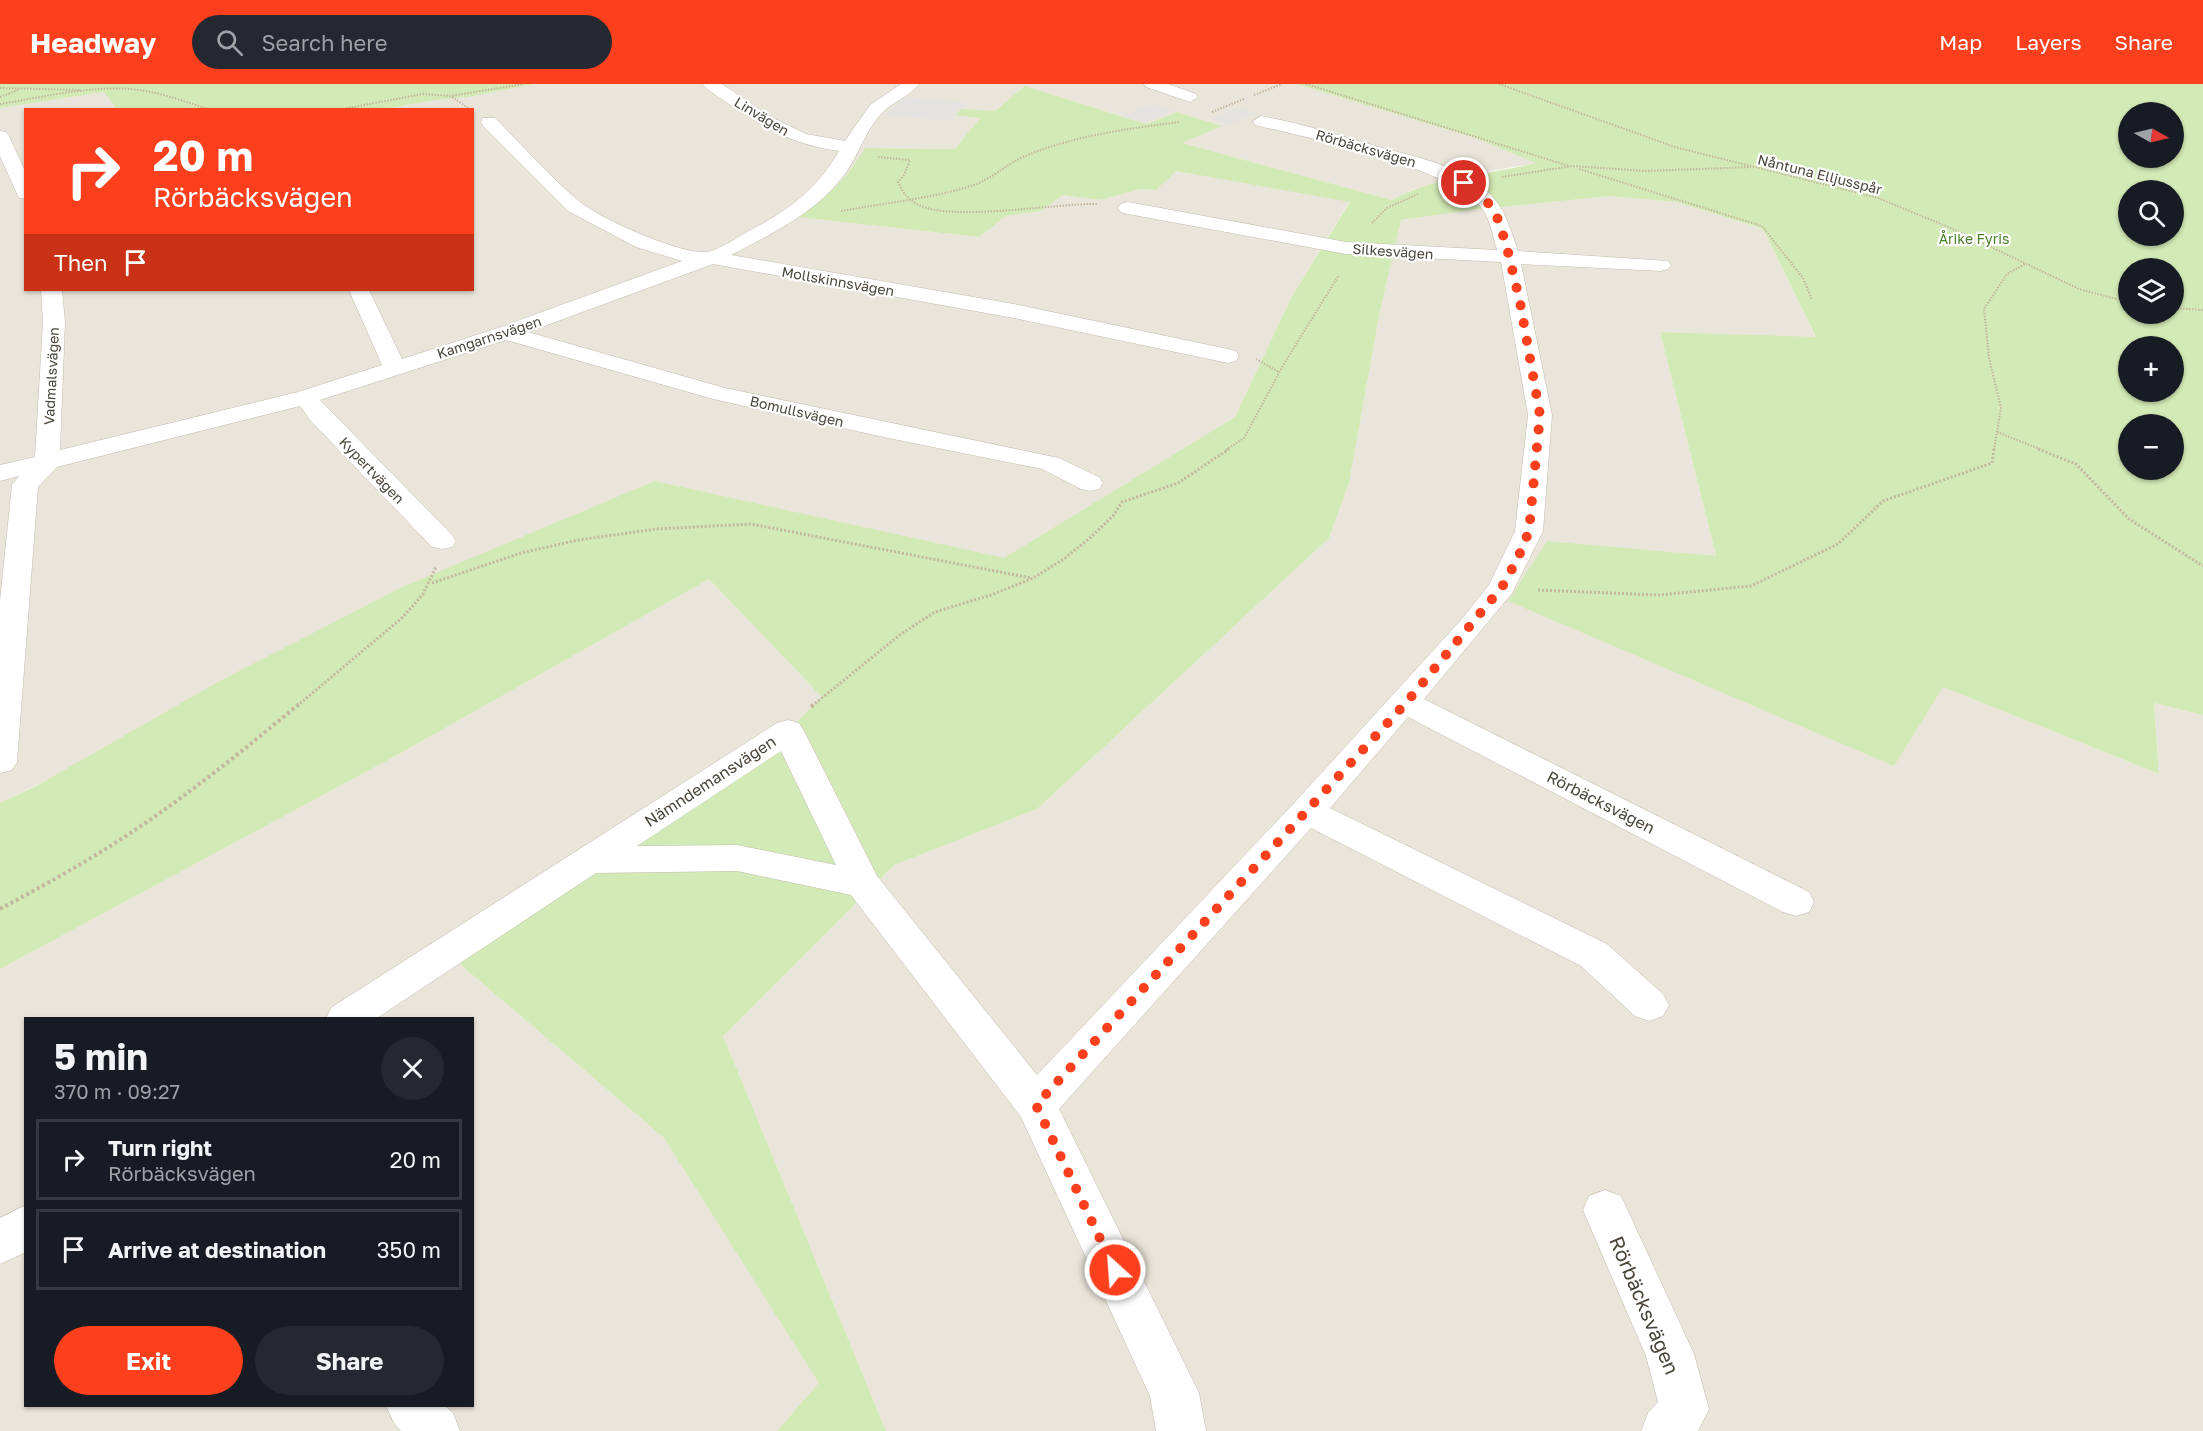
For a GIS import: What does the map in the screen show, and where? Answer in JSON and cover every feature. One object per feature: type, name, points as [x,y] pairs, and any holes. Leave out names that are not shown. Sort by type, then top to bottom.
[{"type":"street","name":"Linvägen","points":[[711,84],[771,124],[797,136],[849,151]]},
{"type":"street","name":"Kamgarnsvägen","points":[[0,473],[306,397],[506,333],[711,258],[782,221],[813,197],[836,175],[860,129],[876,109],[911,84]]},
{"type":"street","points":[[1152,84],[1190,97]]},
{"type":"street","name":"Rörbäcksvägen","points":[[1036,1105],[1406,703],[1502,587],[1529,531],[1540,415],[1510,258],[1496,214],[1488,203],[1464,183],[1431,168],[1296,128],[1253,105]]},
{"type":"street","name":"Mollskinnsvägen","points":[[489,122],[575,207],[643,243],[678,255],[711,258],[1014,311],[1228,356]]},
{"type":"street","points":[[0,136],[24,190]]},
{"type":"street","name":"Silkesvägen","points":[[1128,208],[1355,249],[1661,265]]},
{"type":"street","name":"Vadmalsvägen","points":[[47,462],[54,322],[51,291]]},
{"type":"street","points":[[359,291],[395,368]]},
{"type":"street","name":"Bomullsvägen","points":[[506,333],[756,402],[1050,464],[1090,483]]},
{"type":"street","name":"Kypertvägen","points":[[306,397],[319,415],[442,541]]},
{"type":"street","points":[[0,762],[25,485],[47,462]]},
{"type":"street","name":"Rörbäcksvägen","points":[[1406,703],[1796,902]]},
{"type":"street","name":"Nämndemansvägen","points":[[348,1017],[788,731],[862,884],[1036,1105]]},
{"type":"street","points":[[1307,812],[1594,955],[1649,1005]]},
{"type":"street","points":[[589,860],[737,858],[862,884]]},
{"type":"street","points":[[1036,1105],[1174,1393],[1181,1431]]},
{"type":"street","name":"Rörbäcksvägen","points":[[1605,1210],[1670,1354],[1684,1409],[1666,1431]]},
{"type":"street","points":[[0,1243],[24,1227]]},
{"type":"street","points":[[412,1407],[435,1431]]},
{"type":"path","points":[[0,97],[33,84]]},
{"type":"path","points":[[349,108],[423,94],[451,96],[523,84]]},
{"type":"path","points":[[1205,115],[1226,107],[1253,105],[1282,84]]},
{"type":"path","points":[[1306,84],[1762,226],[1803,278],[1812,300]]},
{"type":"path","name":"Nåntuna Elljusspår","points":[[1499,84],[1541,97],[1650,139],[1701,155],[1874,196],[1905,208],[2053,279],[2118,301]]},
{"type":"path","points":[[0,88],[131,89],[154,92],[206,108]]},
{"type":"path","points":[[0,104],[92,90]]},
{"type":"path","points":[[451,96],[467,108]]},
{"type":"path","points":[[1190,97],[1226,107],[1253,105]]},
{"type":"path","points":[[782,221],[973,186],[1021,158],[1082,138],[1185,121]]},
{"type":"path","points":[[849,151],[910,160],[904,176],[898,182],[907,199],[928,208],[965,212],[1020,209],[1066,203],[1128,208]]},
{"type":"path","points":[[788,731],[822,697],[901,634],[935,612],[991,595],[1033,578],[1064,559],[1091,537],[1113,516],[1122,502],[1178,483],[1244,438],[1285,362],[1355,249],[1377,217],[1388,208],[1422,192],[1572,166],[1646,171],[1751,167]]},
{"type":"path","points":[[1502,587],[1574,594],[1659,595],[1751,586],[1838,544],[1883,501],[1992,463],[2001,408],[1989,358],[1984,309],[2007,274],[2025,264]]},
{"type":"path","points":[[2184,309],[2203,310]]},
{"type":"path","points":[[1997,432],[2076,464],[2129,519],[2203,566]]},
{"type":"path","points":[[432,583],[521,554],[578,540],[656,529],[751,524],[1033,578]]},
{"type":"path","points":[[0,909],[117,842],[223,766],[318,689],[417,604],[432,583],[442,541]]},
{"type":"shaded area","points":[[535,84],[1296,84],[1475,138],[1537,163],[1463,175],[1408,191],[1392,200],[1181,143],[1221,126],[1177,112],[1146,124],[1025,86],[995,111],[981,117],[955,149],[865,148],[855,165],[824,201],[798,217],[979,237],[1006,216],[1041,211],[1063,195],[1100,200],[1141,189],[1155,190],[1176,171],[1350,201],[1291,298],[1235,417],[1004,559],[655,481],[0,803],[0,108],[104,92],[116,108],[24,108],[24,291],[474,291],[474,108],[390,108],[468,97]]},
{"type":"shaded area","points":[[904,97],[967,103],[949,121],[885,115]]},
{"type":"shaded area","points":[[1152,104],[1174,111],[1143,123],[1121,116]]},
{"type":"shaded area","points":[[1238,108],[1257,113],[1227,125],[1210,119]]},
{"type":"shaded area","points":[[1610,196],[1676,202],[1759,228],[1766,235],[1816,338],[1660,332],[1716,557],[1547,541],[1943,687],[2159,774],[2154,703],[2203,715],[2203,1431],[886,1431],[723,1036],[894,865],[1037,809],[1329,538],[1349,483],[1380,311],[1401,220],[1471,210]]},
{"type":"shaded area","points":[[709,579],[822,697],[788,731],[447,953],[664,1138],[820,1383],[777,1431],[0,1431],[0,969],[399,754]]},
{"type":"green space","points":[[0,84],[535,84],[468,97],[390,108],[116,108],[104,92],[0,108]]},
{"type":"green space","name":"Årike Fyris","points":[[1296,84],[2203,84],[2203,715],[2154,703],[2159,774],[1943,687],[1894,766],[1508,601],[1547,541],[1716,556],[1660,332],[1816,337],[1766,235],[1760,228],[1676,202],[1610,196],[1471,210],[1401,220],[1380,311],[1349,483],[1329,538],[1037,809],[894,865],[723,1036],[886,1431],[777,1431],[819,1383],[664,1138],[447,953],[788,731],[822,697],[709,579],[399,754],[0,969],[0,803],[38,785],[218,682],[400,588],[655,481],[1004,558],[1235,417],[1291,298],[1350,202],[1176,171],[1156,190],[1141,189],[1100,200],[1063,195],[1041,211],[1006,216],[979,237],[797,217],[836,187],[865,148],[955,149],[980,118],[955,115],[961,109],[995,111],[1025,86],[1146,124],[1177,112],[1222,126],[1182,143],[1392,200],[1445,181],[1536,163],[1475,138]]},
{"type":"route","points":[[1115,1270],[1036,1105],[1406,703],[1502,587],[1518,558],[1529,531],[1540,415],[1528,342],[1510,258],[1496,214],[1479,193],[1464,183]]}]
